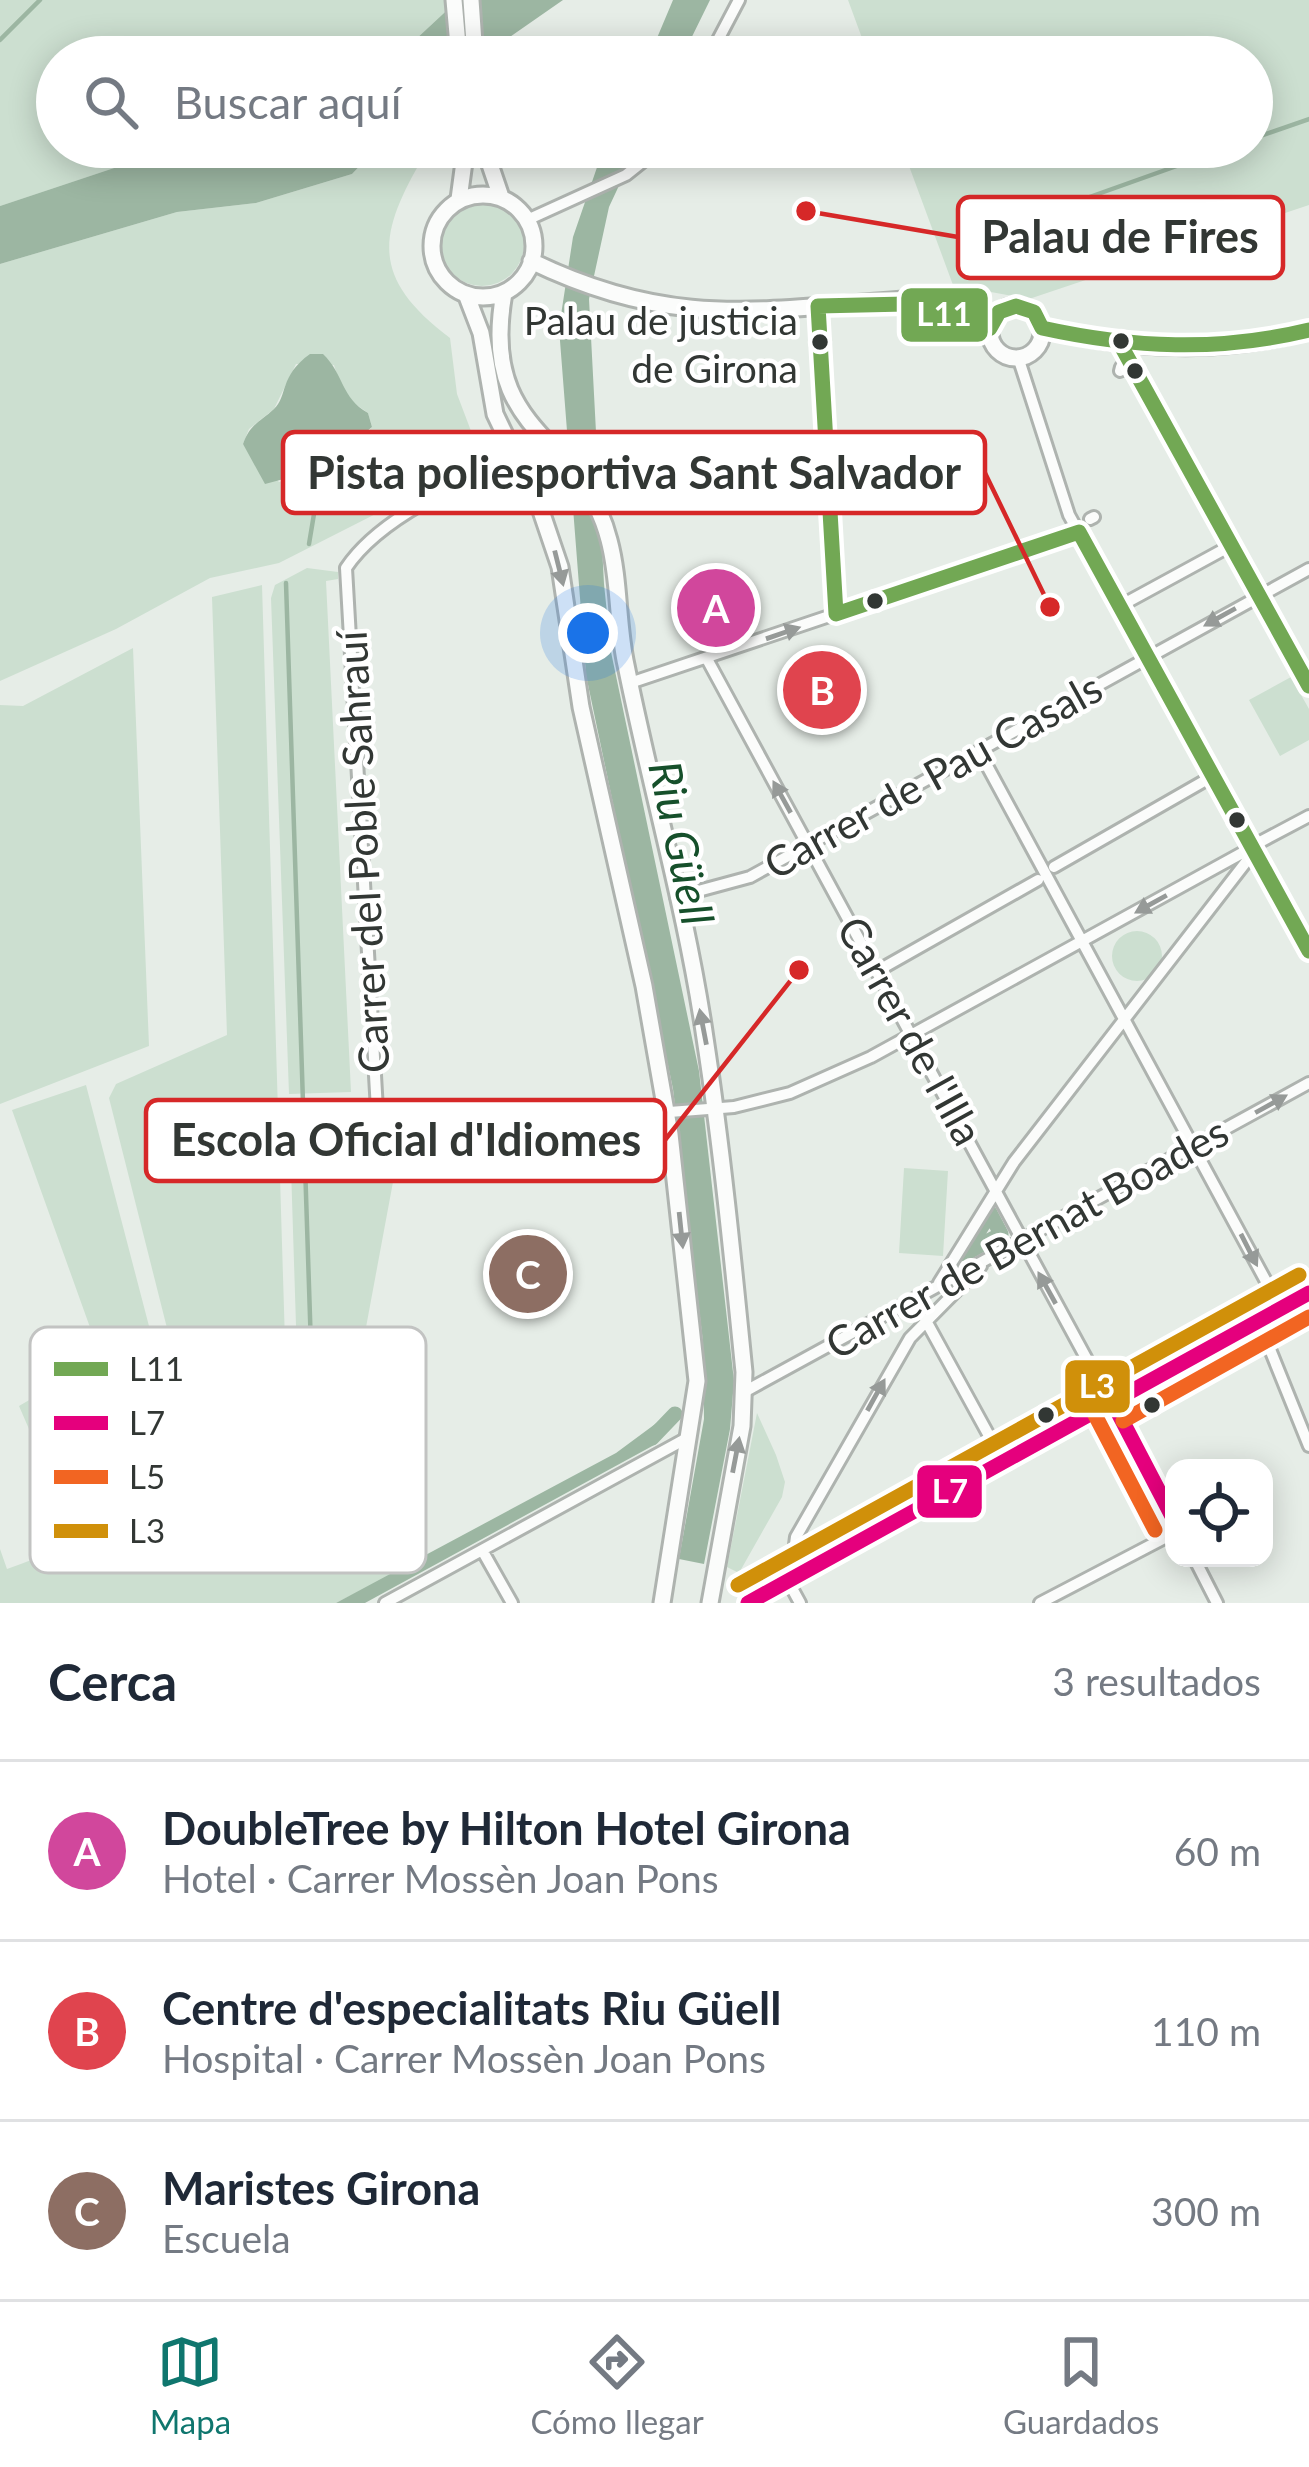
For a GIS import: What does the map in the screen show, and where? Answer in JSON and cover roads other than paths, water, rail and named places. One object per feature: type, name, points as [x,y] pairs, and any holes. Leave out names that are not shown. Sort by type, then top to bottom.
[{"type":"street","points":[[454,0],[457,36]]},
{"type":"street","points":[[471,0],[474,36]]},
{"type":"street","points":[[720,36],[739,0]]},
{"type":"street","points":[[459,200],[463,168]]},
{"type":"street","points":[[466,295],[504,292],[521,279],[531,261],[527,220],[500,197],[491,168]]},
{"type":"street","points":[[527,220],[635,168]]},
{"type":"street","points":[[500,197],[480,194],[459,200],[441,215],[432,247],[442,277],[466,295],[481,333],[495,414],[560,567],[581,706],[670,1114],[696,1353],[692,1436],[662,1603]]},
{"type":"street","points":[[531,261],[593,287],[676,311],[904,300],[940,306],[991,328]]},
{"type":"street","points":[[504,292],[498,335],[507,382],[526,421],[588,491],[607,530],[630,683],[676,897],[710,1110],[744,1392],[710,1603]]},
{"type":"street","points":[[1016,305],[1034,312],[1042,328],[1036,348],[1018,357],[999,351],[991,328],[999,312],[1016,305]]},
{"type":"street","points":[[818,306],[836,614]]},
{"type":"street","points":[[1042,328],[1119,342],[1227,348],[1309,330]]},
{"type":"street","points":[[1119,342],[1309,686]]},
{"type":"street","points":[[1018,357],[1079,532],[1213,776],[1257,844],[1309,951]]},
{"type":"street","name":"Carrer del Poble Sahrauí","points":[[515,460],[474,478],[362,545],[346,568],[376,1110],[398,1133],[670,1114]]},
{"type":"street","points":[[630,683],[1079,532]]},
{"type":"street","points":[[1120,606],[1232,545]]},
{"type":"street","name":"Carrer de Pau Casals","points":[[676,897],[731,885],[1309,568]]},
{"type":"street","name":"Carrer de l'Illa","points":[[707,658],[1165,1503]]},
{"type":"street","points":[[979,752],[1281,1310]]},
{"type":"street","points":[[1054,867],[1213,776]]},
{"type":"street","points":[[670,1114],[803,1089],[1309,816]]},
{"type":"street","points":[[933,1290],[997,1190],[1246,862]]},
{"type":"street","points":[[886,966],[1038,880]]},
{"type":"street","name":"Carrer de Bernat Boades","points":[[744,1392],[1309,1083]]},
{"type":"street","points":[[804,1573],[794,1552],[796,1537],[894,1363],[926,1319],[994,1253]]},
{"type":"street","points":[[748,1603],[1309,1294]]},
{"type":"street","points":[[926,1319],[1004,1463]]},
{"type":"street","points":[[1259,1322],[1309,1446]]},
{"type":"street","points":[[386,1603],[692,1436]]},
{"type":"street","points":[[1040,1603],[1165,1538]]},
{"type":"street","points":[[482,1550],[512,1603]]},
{"type":"street","points":[[1199,1567],[1217,1603]]},
{"type":"street","points":[[788,1581],[800,1603]]},
{"type":"waterway","points":[[0,40],[40,0]]},
{"type":"waterway","points":[[1273,132],[1309,119]]},
{"type":"waterway","points":[[1039,215],[1171,168]]},
{"type":"waterway","points":[[304,479],[316,502],[309,544]]},
{"type":"waterway","points":[[286,583],[310,1327]]},
{"type":"waterway","points":[[990,1213],[1001,1234],[965,1254],[990,1213]]},
{"type":"waterway","points":[[652,1438],[675,1414]]},
{"type":"place","name":"Palau de Fires","points":[[806,211]]},
{"type":"place","name":"Palau de justicia de Girona","points":[[820,342]]},
{"type":"place","name":"Pista poliesportiva Sant Salvador","points":[[1050,607]]},
{"type":"place","name":"DoubleTree by Hilton Hotel Girona","points":[[716,608]]},
{"type":"place","name":"Centre d'especialitats Riu Güell","points":[[822,690]]},
{"type":"place","name":"Escola Oficial d'Idiomes","points":[[799,970]]},
{"type":"place","name":"Maristes Girona","points":[[528,1274]]},
{"type":"water label","name":"Riu Güell","points":[[681,843]]}]
